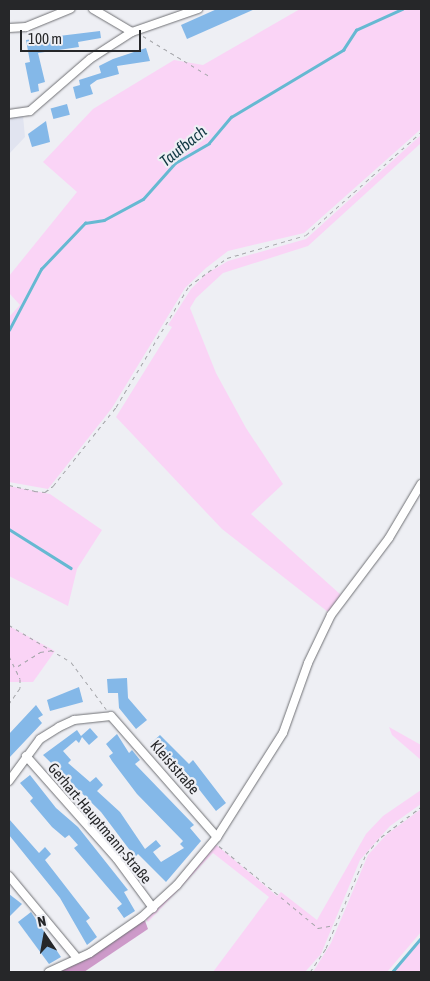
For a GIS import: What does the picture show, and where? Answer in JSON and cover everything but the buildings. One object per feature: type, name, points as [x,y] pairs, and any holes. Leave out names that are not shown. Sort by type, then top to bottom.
[{"type":"street","points":[[9,28],[26,27],[70,9]]},
{"type":"street","points":[[92,9],[132,32]]},
{"type":"street","points":[[9,114],[23,114],[90,59],[132,32],[198,9]]},
{"type":"street","points":[[49,972],[77,958],[152,908],[215,839],[283,733],[308,663],[331,614],[389,538],[421,484]]},
{"type":"street","points":[[9,782],[26,756],[59,727],[74,720],[111,716]]},
{"type":"street","name":"Kleiststraße","points":[[111,716],[215,839]]},
{"type":"street","name":"Gerhart-Hauptmann-Straße","points":[[26,756],[117,859],[152,908]]},
{"type":"street","points":[[9,876],[77,958]]},
{"type":"path","points":[[132,32],[211,77]]},
{"type":"path","points":[[9,484],[34,492],[45,492],[53,486],[116,407],[189,286],[227,258],[306,235],[421,132]]},
{"type":"path","points":[[9,625],[54,650],[71,662],[111,716]]},
{"type":"path","points":[[17,667],[40,652],[54,650]]},
{"type":"path","points":[[9,656],[17,667],[20,688],[9,704]]},
{"type":"path","points":[[310,972],[326,948],[366,854],[381,837],[421,807]]},
{"type":"path","points":[[215,839],[318,928],[336,925]]},
{"type":"shaded area","points":[[300,9],[421,9],[421,129],[304,233],[228,251],[206,268],[185,288],[112,408],[48,489],[9,482],[9,317],[20,305],[9,293],[9,276],[77,192],[43,162],[93,109],[174,60],[203,65]]},
{"type":"shaded area","points":[[23,116],[25,137],[9,154],[9,117]]},
{"type":"shaded area","points":[[421,135],[421,143],[308,246],[223,273],[196,298],[190,308],[216,373],[246,428],[283,484],[251,514],[341,595],[328,612],[222,529],[116,417],[172,327],[168,325],[191,289],[206,274],[228,261],[306,239]]},
{"type":"shaded area","points":[[9,486],[50,494],[102,530],[77,569],[68,606],[9,576]]},
{"type":"shaded area","points":[[9,626],[55,651],[33,682],[9,682]]},
{"type":"shaded area","points":[[389,727],[421,745],[421,760],[392,735]]},
{"type":"shaded area","points":[[421,790],[421,804],[390,826],[360,860],[321,954],[305,972],[213,972],[269,897],[213,853],[148,922],[144,917],[213,842],[277,896],[281,892],[317,920],[366,834],[383,816]]},
{"type":"shaded area","points":[[421,809],[421,932],[387,972],[313,972],[331,943],[368,855],[386,835]]},
{"type":"shaded area","points":[[144,918],[148,929],[84,972],[52,972]]},
{"type":"shaded area","points":[[421,939],[421,972],[393,972],[404,961]]},
{"type":"waterway","name":"Taufbach","points":[[9,330],[41,269],[85,223],[104,220],[143,199],[175,163],[209,143],[231,117],[343,50],[356,30],[402,9]]},
{"type":"waterway","points":[[9,529],[71,568]]},
{"type":"waterway","points":[[392,972],[421,938]]}]
